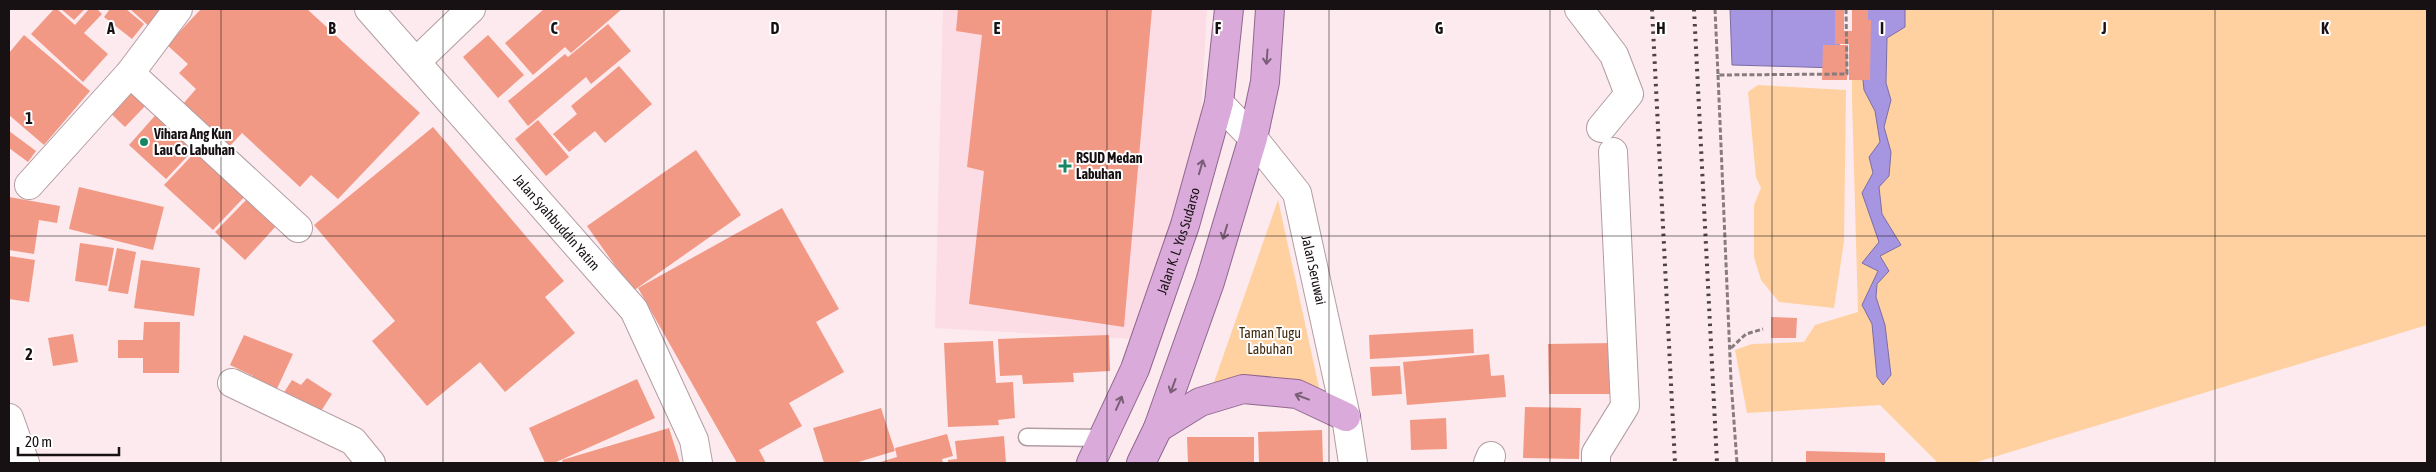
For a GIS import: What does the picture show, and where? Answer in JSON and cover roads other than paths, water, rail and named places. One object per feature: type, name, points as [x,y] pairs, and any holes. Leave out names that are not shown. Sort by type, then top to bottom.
[{"type":"highway","name":"Jalan K. L. Yos Sudarso","points":[[1091,463],[1138,360],[1185,225],[1220,103],[1228,9]]},
{"type":"highway","points":[[1141,463],[1158,428],[1210,282],[1253,138],[1265,82],[1270,9]]},
{"type":"highway","points":[[1158,428],[1200,402],[1243,389],[1297,394],[1346,417]]},
{"type":"street","points":[[29,186],[130,73],[178,9]]},
{"type":"street","name":"Jalan Syahbuddin Yatim","points":[[369,9],[417,61],[634,310],[694,440],[698,463]]},
{"type":"street","points":[[417,61],[471,9]]},
{"type":"street","points":[[1579,9],[1614,55],[1629,94],[1607,140],[1625,406],[1596,452],[1596,463]]},
{"type":"street","points":[[130,73],[298,228]]},
{"type":"street","name":"Jalan Seruwai","points":[[1220,103],[1253,138],[1297,193],[1346,417],[1353,463]]},
{"type":"street","points":[[232,383],[353,441],[370,463]]},
{"type":"street","points":[[9,418],[25,463]]},
{"type":"lane","points":[[1026,437],[1104,438]]},
{"type":"railway","points":[[1652,9],[1675,463]]},
{"type":"railway","points":[[1694,9],[1717,463]]},
{"type":"place","name":"Vihara Ang Kun Lau Co Labuhan","points":[[144,142]]},
{"type":"place","name":"RSUD Medan Labuhan","points":[[1065,166]]},
{"type":"park label","name":"Taman Tugu Labuhan","points":[[1270,342]]}]
